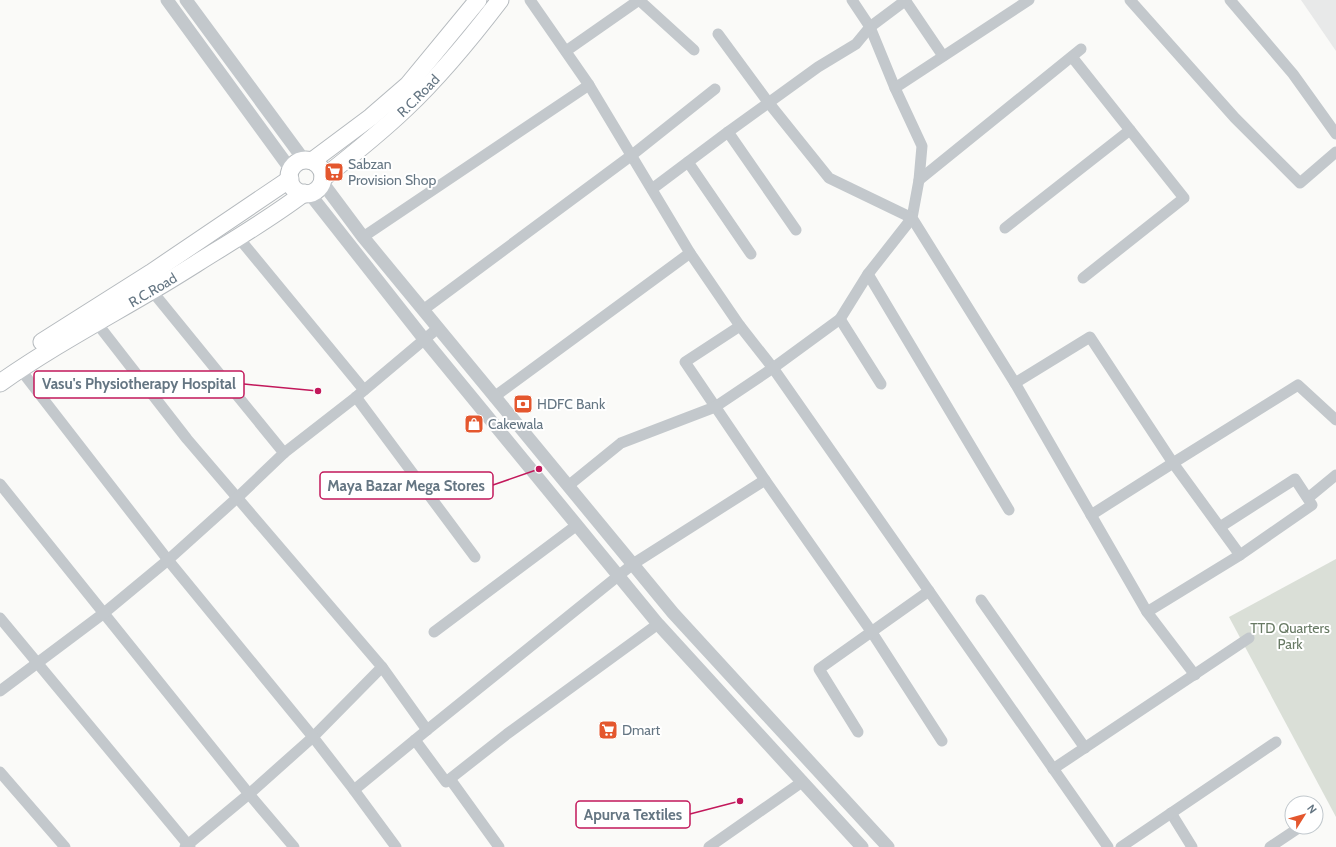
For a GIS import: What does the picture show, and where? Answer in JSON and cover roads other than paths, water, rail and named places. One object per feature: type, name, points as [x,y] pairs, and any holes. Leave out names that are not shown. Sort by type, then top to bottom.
[{"type":"main road","name":"R.C.Road","points":[[0,369],[151,273],[371,117],[408,84],[478,0]]},
{"type":"main road","name":"R.C.Road","points":[[322,180],[375,137],[408,107],[466,44],[500,0]]},
{"type":"main road","points":[[319,166],[322,180],[317,189],[307,193],[296,190],[291,183],[299,167],[319,166]]},
{"type":"main road","name":"R.C.Road","points":[[0,383],[96,322],[152,291],[307,193]]},
{"type":"street","points":[[167,0],[299,167]]},
{"type":"street","points":[[186,0],[299,167]]},
{"type":"street","points":[[530,0],[590,85],[690,253],[740,326],[773,368],[1108,847]]},
{"type":"street","points":[[566,51],[639,0],[694,50]]},
{"type":"street","points":[[568,486],[621,443],[715,407],[840,320],[868,274],[912,218],[919,180],[922,146],[870,27],[852,0]]},
{"type":"street","points":[[652,189],[768,102],[818,67],[856,44],[870,27],[905,0],[943,56]]},
{"type":"street","points":[[896,88],[1029,0]]},
{"type":"street","points":[[1130,0],[1235,118],[1300,183],[1336,152]]},
{"type":"street","points":[[1230,0],[1293,74],[1336,134]]},
{"type":"street","points":[[718,34],[768,102],[829,178],[912,218],[1015,383],[1147,612],[1195,675]]},
{"type":"street","points":[[919,180],[1081,49]]},
{"type":"street","points":[[1072,56],[1184,198],[1083,278]]},
{"type":"street","points":[[363,237],[590,85]]},
{"type":"street","points":[[423,310],[632,155],[715,89]]},
{"type":"street","points":[[1005,228],[1130,130]]},
{"type":"street","points":[[728,132],[796,230]]},
{"type":"street","points":[[688,162],[751,254]]},
{"type":"street","points":[[322,180],[363,237],[673,613],[888,847]]},
{"type":"street","points":[[307,193],[424,339],[658,624],[862,847]]},
{"type":"street","points":[[238,237],[360,393],[475,557]]},
{"type":"street","points":[[494,397],[690,253]]},
{"type":"street","points":[[868,274],[1009,510]]},
{"type":"street","points":[[152,291],[284,453]]},
{"type":"street","points":[[840,320],[881,384]]},
{"type":"street","points":[[96,322],[188,439],[382,667],[427,730]]},
{"type":"street","points":[[740,326],[685,362],[765,480],[871,631],[942,741]]},
{"type":"street","points":[[0,691],[104,613],[168,560],[284,453],[360,393],[438,328]]},
{"type":"street","points":[[1015,383],[1090,337],[1174,463],[1240,555]]},
{"type":"street","points":[[20,369],[168,560],[354,790],[396,847]]},
{"type":"street","points":[[1092,515],[1298,385],[1336,420]]},
{"type":"street","points":[[1308,498],[1336,475]]},
{"type":"street","points":[[1147,612],[1240,555],[1312,505],[1295,479],[1220,527]]},
{"type":"street","points":[[354,790],[633,564],[765,480]]},
{"type":"street","points":[[0,484],[249,794],[294,847]]},
{"type":"street","points":[[434,632],[577,525]]},
{"type":"street","points":[[858,732],[819,669],[928,591]]},
{"type":"street","points":[[981,600],[1085,748]]},
{"type":"street","points":[[0,618],[188,846],[249,794],[312,737],[382,667]]},
{"type":"street","points":[[415,740],[446,782],[506,734],[658,624]]},
{"type":"street","points":[[1054,769],[1249,638]]},
{"type":"street","points":[[1121,847],[1276,742]]},
{"type":"street","points":[[0,772],[65,847]]},
{"type":"street","points":[[450,779],[499,847]]},
{"type":"street","points":[[709,847],[802,782]]},
{"type":"street","points":[[1170,813],[1192,847]]},
{"type":"street","points":[[1270,847],[1288,835]]},
{"type":"place","name":"Sabzan Provision Shop","points":[[334,172]]},
{"type":"place","name":"Vasu's Physiotherapy Hospital","points":[[318,391]]},
{"type":"place","name":"HDFC Bank","points":[[523,404]]},
{"type":"place","name":"Cakewala","points":[[474,424]]},
{"type":"place","name":"Maya Bazar Mega Stores","points":[[539,469]]},
{"type":"place","name":"Dmart","points":[[608,730]]},
{"type":"place","name":"Apurva Textiles","points":[[740,801]]},
{"type":"park label","name":"TTD Quarters Park","points":[[1290,636]]}]
